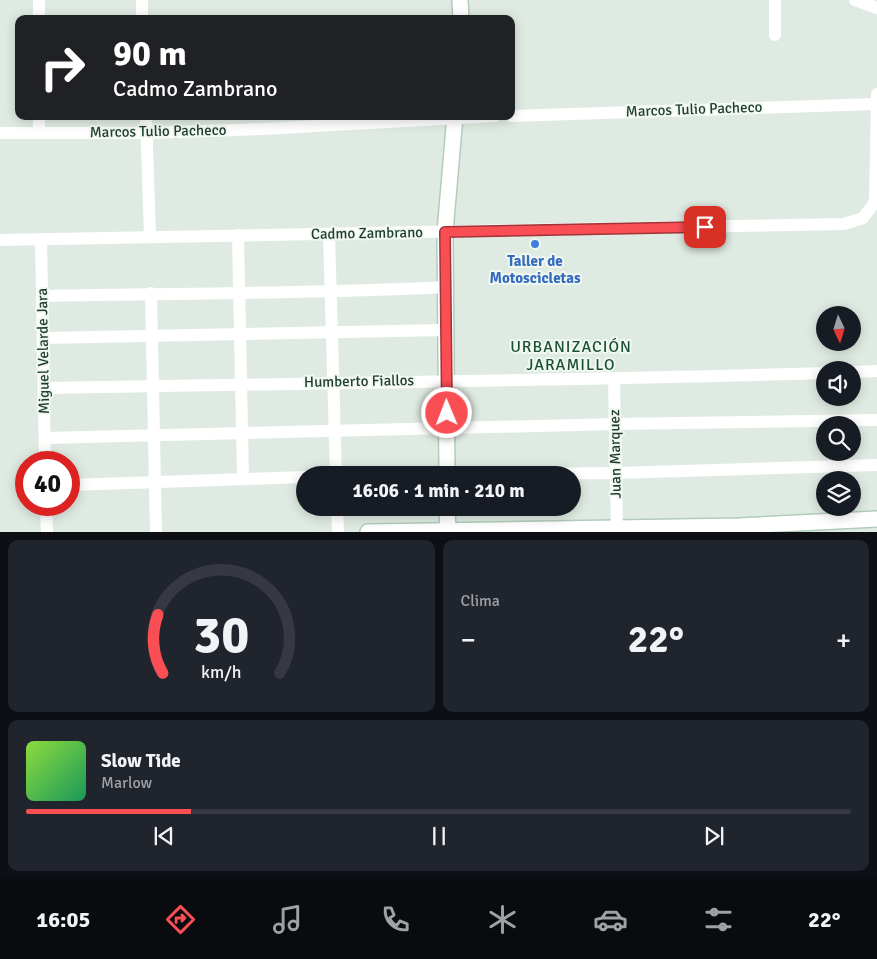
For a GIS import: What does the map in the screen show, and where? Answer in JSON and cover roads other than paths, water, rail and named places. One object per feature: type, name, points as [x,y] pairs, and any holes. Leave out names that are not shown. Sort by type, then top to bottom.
[{"type":"main road","points":[[460,0],[461,15]]},
{"type":"main road","points":[[447,466],[445,232],[455,120]]},
{"type":"main road","points":[[448,516],[448,531]]},
{"type":"main road","points":[[368,532],[739,526],[877,519]]},
{"type":"street","points":[[39,0],[39,15]]},
{"type":"street","points":[[142,0],[142,15]]},
{"type":"street","points":[[775,0],[775,35]]},
{"type":"street","points":[[855,0],[877,8]]},
{"type":"street","name":"Marcos Tulio Pacheco","points":[[515,116],[877,101]]},
{"type":"street","name":"Cadmo Zambrano","points":[[0,240],[844,224],[864,218],[875,202],[877,101]]},
{"type":"street","points":[[39,120],[39,133]]},
{"type":"street","points":[[146,120],[150,236]]},
{"type":"street","name":"Marcos Tulio Pacheco","points":[[0,133],[146,133],[397,120]]},
{"type":"street","points":[[329,234],[336,466]]},
{"type":"street","points":[[238,235],[243,478]]},
{"type":"street","name":"Miguel Velarde Jara","points":[[41,239],[45,451]]},
{"type":"street","points":[[42,296],[239,291],[331,293],[446,287]]},
{"type":"street","points":[[151,293],[156,532]]},
{"type":"street","points":[[43,338],[446,330]]},
{"type":"street","points":[[861,372],[877,371]]},
{"type":"street","name":"Humberto Fiallos","points":[[44,388],[446,380],[614,379],[816,373]]},
{"type":"street","name":"Juan Marquez","points":[[614,379],[617,528]]},
{"type":"street","points":[[45,438],[447,430],[615,424],[877,420]]},
{"type":"street","points":[[581,473],[877,465]]},
{"type":"street","points":[[80,485],[296,477]]},
{"type":"street","points":[[46,516],[47,532]]},
{"type":"street","points":[[337,516],[338,532]]},
{"type":"place","name":"Taller de Motoscicletas","points":[[535,244]]},
{"type":"district","name":"URBANIZACIÓN JARAMILLO","points":[[571,355]]}]
